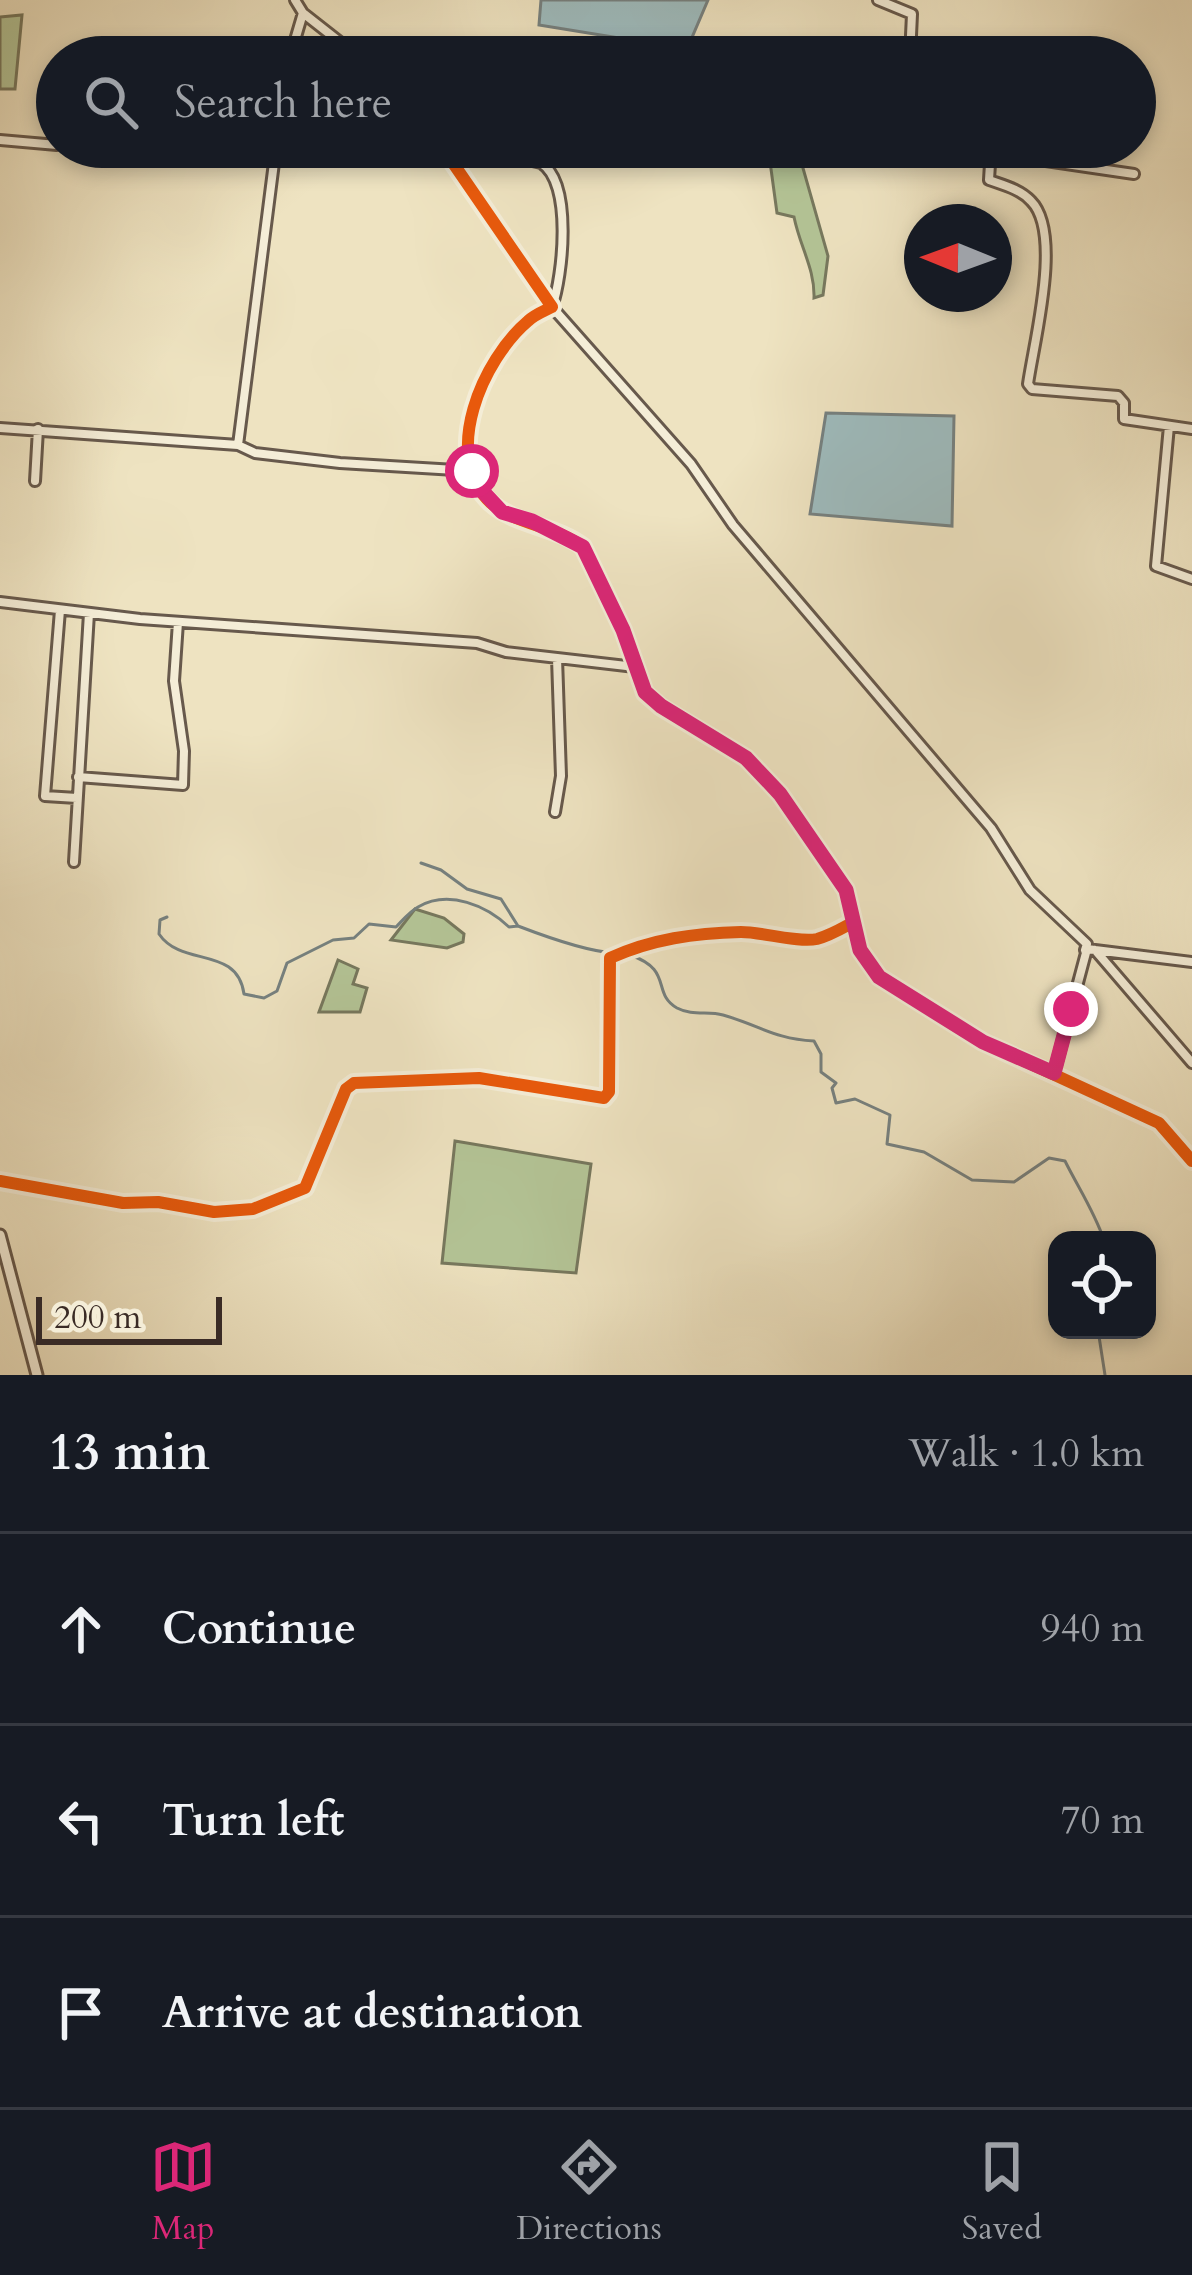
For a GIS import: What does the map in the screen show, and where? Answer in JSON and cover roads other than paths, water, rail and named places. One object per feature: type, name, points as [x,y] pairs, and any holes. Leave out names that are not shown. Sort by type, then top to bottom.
[{"type":"street","points":[[295,0],[303,13],[332,36]]},
{"type":"street","points":[[878,0],[912,14],[911,36]]},
{"type":"street","points":[[296,36],[303,13]]},
{"type":"street","points":[[0,140],[36,143]]},
{"type":"street","points":[[238,445],[273,168]]},
{"type":"street","points":[[456,168],[551,307],[691,464],[733,525],[991,828],[1030,890],[1087,944],[1192,1063]]},
{"type":"street","points":[[550,168],[557,180],[563,229],[551,307]]},
{"type":"street","points":[[989,168],[989,179],[1034,203],[1048,247],[1028,384],[1032,389],[1118,396],[1124,403],[1124,418],[1192,429]]},
{"type":"street","points":[[1103,168],[1134,173]]},
{"type":"street","points":[[551,307],[526,322],[496,363],[469,415],[474,482],[502,512],[532,521],[583,547],[623,630],[645,692],[746,758],[780,794],[846,890],[860,950],[879,977],[983,1042],[1159,1123],[1192,1161]]},
{"type":"street","points":[[1169,425],[1156,566],[1192,579]]},
{"type":"street","points":[[0,428],[238,445],[255,453],[340,463],[472,471]]},
{"type":"street","points":[[35,481],[38,429]]},
{"type":"street","points":[[0,602],[178,622],[477,643],[506,652],[635,667]]},
{"type":"street","points":[[60,610],[45,796],[77,798]]},
{"type":"street","points":[[74,862],[89,613]]},
{"type":"street","points":[[78,777],[183,785],[184,752],[174,681],[178,622]]},
{"type":"street","points":[[555,812],[561,776],[557,658]]},
{"type":"street","points":[[0,1180],[123,1203],[158,1202],[214,1212],[253,1209],[304,1188],[346,1089],[354,1083],[479,1078],[604,1098],[609,1092],[610,958],[642,943],[696,934],[744,932],[807,940],[852,923]]},
{"type":"street","points":[[1089,950],[1192,962]]},
{"type":"street","points":[[1054,1073],[1089,950]]},
{"type":"street","points":[[0,1235],[37,1375]]},
{"type":"water","points":[[541,0],[708,0],[693,36],[607,36],[539,25]]},
{"type":"water","points":[[826,413],[954,416],[952,526],[810,514]]},
{"type":"waterway","points":[[421,863],[441,870],[467,889],[501,899],[518,926],[580,947],[615,953]]},
{"type":"waterway","points":[[167,917],[160,920],[159,934],[169,944],[220,962],[239,979],[244,994],[264,998],[277,991],[287,963],[333,940],[354,938],[369,924],[396,927],[430,902],[467,902],[509,927],[518,926]]},
{"type":"waterway","points":[[630,955],[652,968],[665,996],[677,1008],[723,1015],[777,1035],[814,1041],[821,1054],[821,1072],[836,1083],[832,1088],[836,1103],[855,1099],[890,1115],[887,1144],[924,1152],[972,1180],[1014,1182],[1049,1158],[1065,1161],[1100,1231]]},
{"type":"waterway","points":[[1099,1339],[1105,1375]]}]
